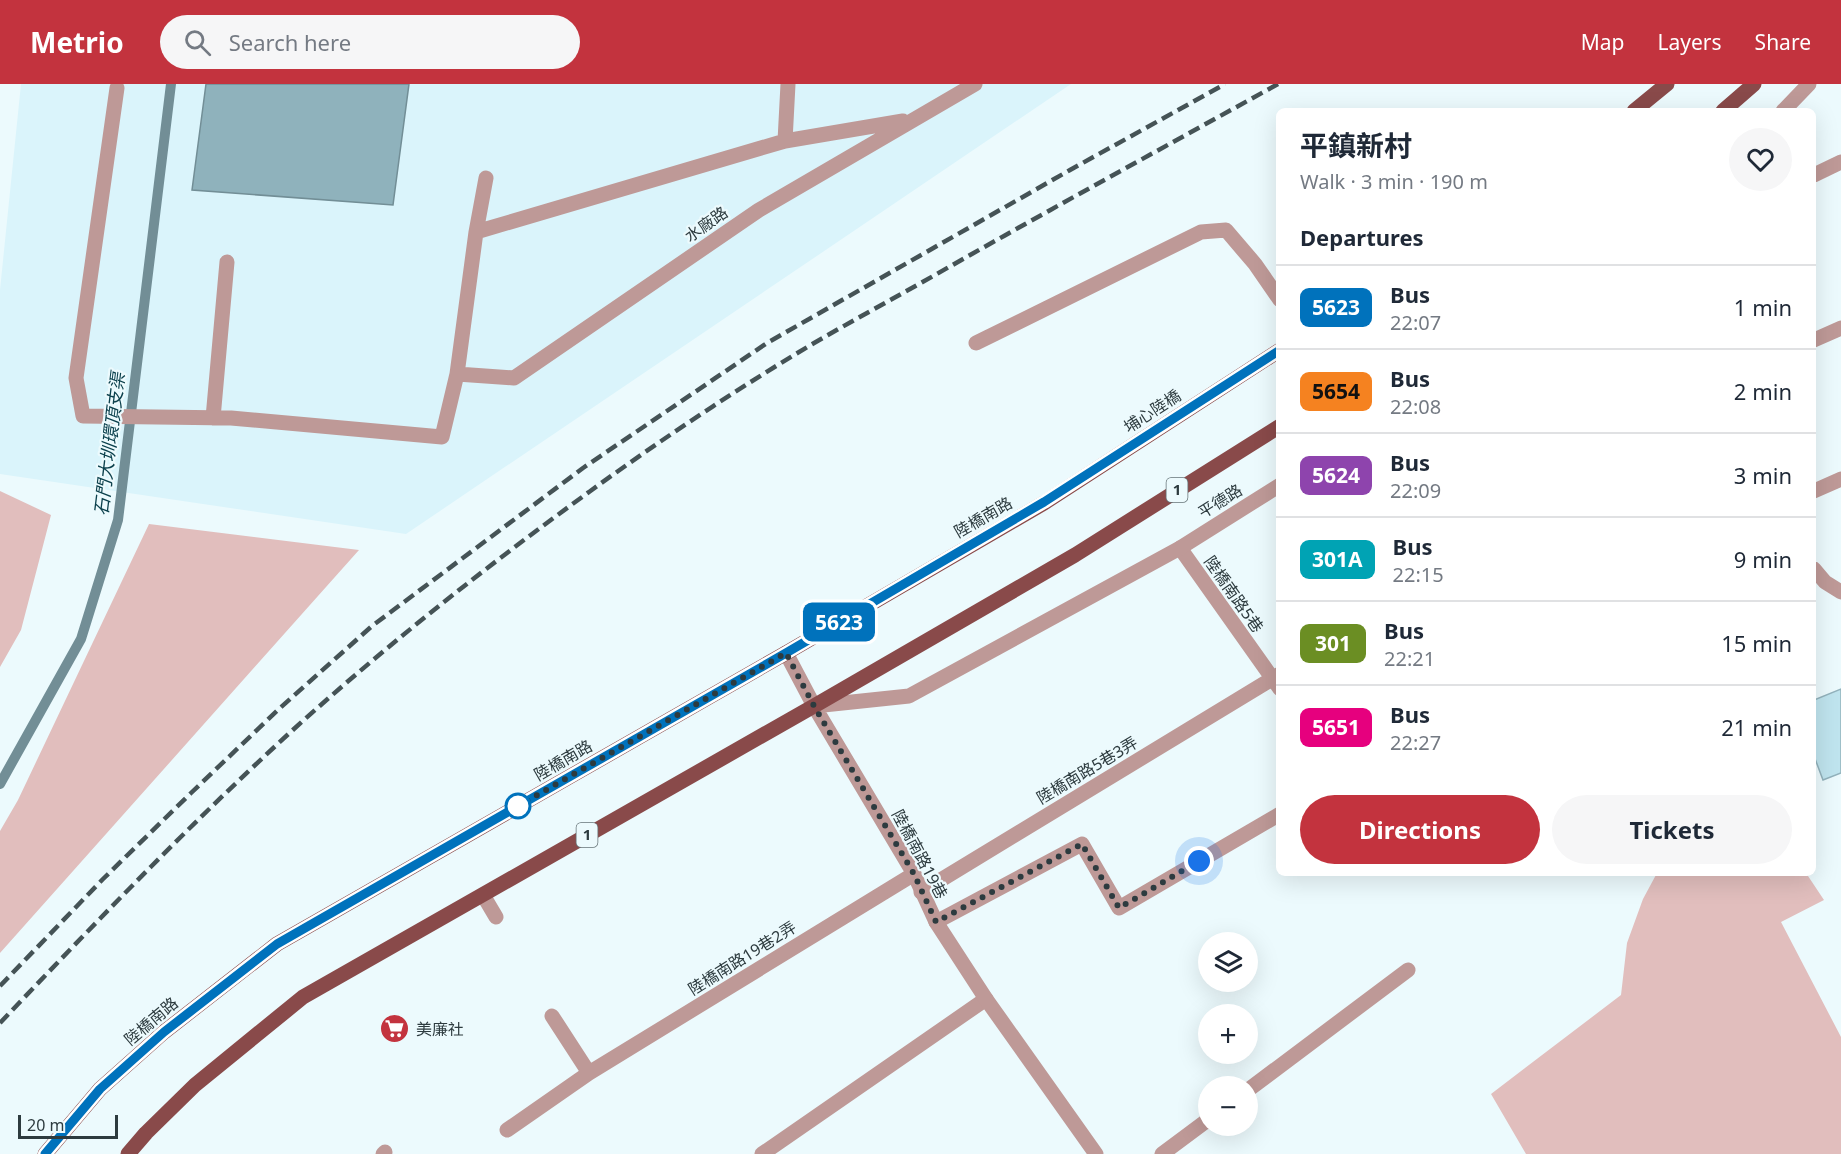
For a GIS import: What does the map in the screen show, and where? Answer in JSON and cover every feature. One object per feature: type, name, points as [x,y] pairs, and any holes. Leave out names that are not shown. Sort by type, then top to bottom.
[{"type":"main road","points":[[1638,108],[1667,84]]},
{"type":"main road","points":[[1726,108],[1754,84]]},
{"type":"main road","name":"埔心陸橋","points":[[1044,502],[1276,353]]},
{"type":"main road","name":"1","points":[[128,1154],[195,1085],[303,997],[1075,555],[1276,429]]},
{"type":"main road","name":"陸橋南路","points":[[45,1154],[100,1089],[164,1032],[277,944],[786,653],[1044,502]]},
{"type":"street","points":[[784,141],[788,84]]},
{"type":"street","name":"水廠路","points":[[457,374],[514,378],[759,210],[975,84]]},
{"type":"street","points":[[1786,108],[1809,84]]},
{"type":"street","points":[[117,88],[76,378],[83,416],[231,418],[442,437],[457,374],[476,232],[486,178]]},
{"type":"street","points":[[476,232],[784,141],[912,120]]},
{"type":"street","points":[[1816,174],[1841,162]]},
{"type":"street","points":[[976,343],[1201,232],[1226,230],[1255,264],[1276,294]]},
{"type":"street","points":[[213,418],[227,262]]},
{"type":"street","points":[[1816,339],[1841,328]]},
{"type":"street","points":[[1816,490],[1841,479]]},
{"type":"street","name":"平德路","points":[[1180,548],[1276,488]]},
{"type":"street","points":[[814,706],[909,696],[1180,548]]},
{"type":"street","name":"陸橋南路5巷","points":[[1180,548],[1276,680]]},
{"type":"street","points":[[1816,571],[1825,582],[1841,592]]},
{"type":"street","name":"陸橋南路19巷","points":[[786,653],[814,706],[914,874],[936,922],[986,999],[1096,1154]]},
{"type":"street","name":"陸橋南路5巷3弄","points":[[921,892],[1276,682]]},
{"type":"street","points":[[936,922],[1082,844],[1119,908],[1276,816]]},
{"type":"street","name":"陸橋南路19巷2弄","points":[[507,1130],[589,1073],[914,874]]},
{"type":"street","points":[[483,895],[496,917]]},
{"type":"street","points":[[1258,1082],[1408,970]]},
{"type":"street","points":[[762,1154],[986,999]]},
{"type":"street","points":[[552,1016],[589,1073]]},
{"type":"street","points":[[1162,1154],[1198,1127]]},
{"type":"shaded area","points":[[21,84],[1071,84],[406,534],[0,474],[0,290]]},
{"type":"shaded area","points":[[206,84],[409,84],[393,205],[192,190]]},
{"type":"shaded area","points":[[0,491],[51,515],[21,630],[0,667]]},
{"type":"shaded area","points":[[149,524],[359,550],[0,953],[0,831],[18,800]]},
{"type":"shaded area","points":[[1655,876],[1808,876],[1824,900],[1781,922],[1841,1037],[1841,1154],[1526,1154],[1491,1094],[1621,995],[1627,943],[1643,899]]},
{"type":"building","points":[[1841,689],[1841,773],[1823,780],[1816,761],[1816,699]]},
{"type":"waterway","name":"石門大圳環頂支渠","points":[[0,784],[81,639],[118,520],[171,84]]},
{"type":"railway","points":[[0,986],[103,879],[191,793],[280,708],[372,626],[583,468],[767,343],[1225,84]]},
{"type":"railway","points":[[0,1023],[108,910],[295,728],[402,636],[551,520],[670,435],[809,346],[1278,84]]},
{"type":"bus line","name":"5623","points":[[45,1154],[100,1089],[164,1032],[277,944],[786,653],[1044,502],[1276,353]]},
{"type":"place","name":"美廉社","points":[[395,1029]]},
{"type":"route","points":[[518,806],[786,653],[814,706],[914,874],[936,922],[1082,844],[1119,908],[1199,861]]}]
